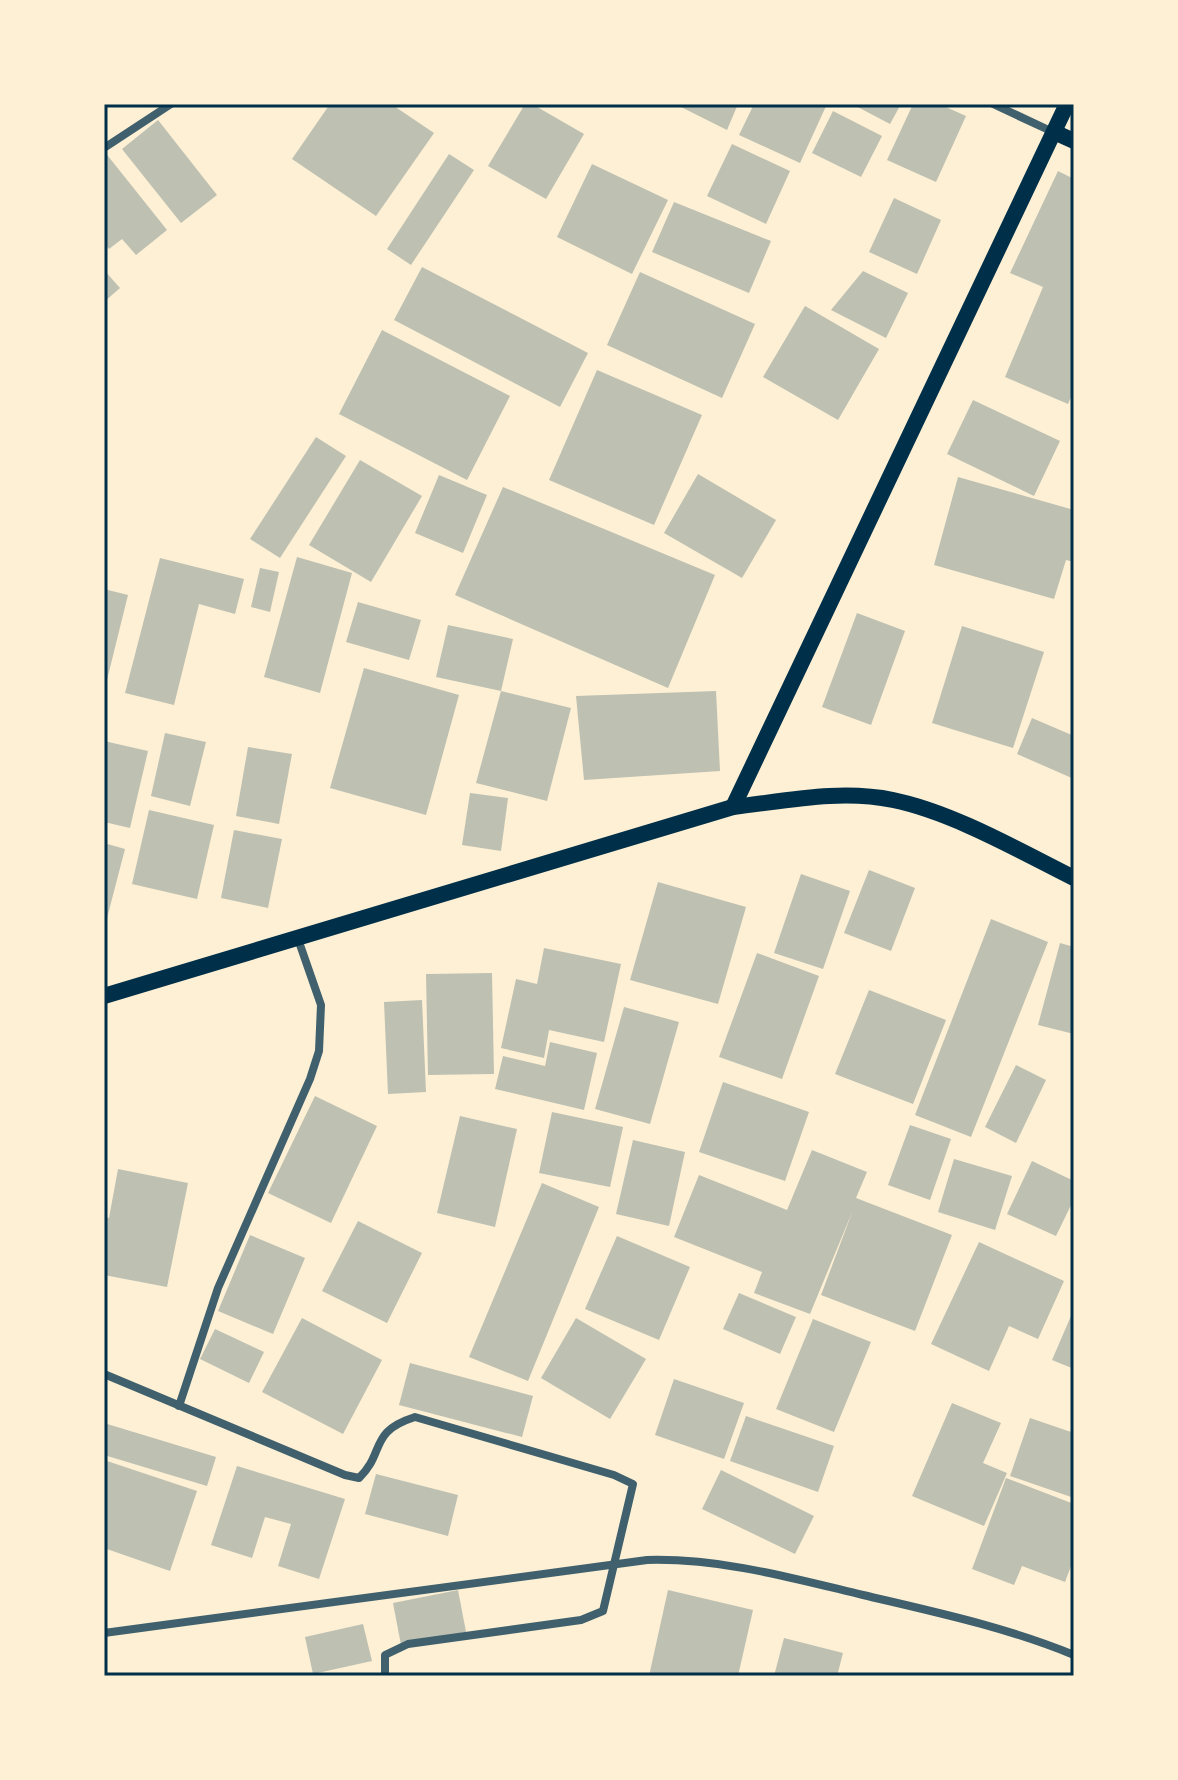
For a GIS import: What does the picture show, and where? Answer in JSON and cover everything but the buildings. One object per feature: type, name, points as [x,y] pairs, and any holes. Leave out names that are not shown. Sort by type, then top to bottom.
[{"type":"main road","points":[[733,807],[1067,104]]},
{"type":"main road","points":[[1054,132],[1074,141]]},
{"type":"main road","points":[[104,996],[733,807],[829,795],[893,800],[969,827],[1074,878]]},
{"type":"street","points":[[104,148],[171,104]]},
{"type":"street","points":[[993,104],[1054,132]]},
{"type":"street","points":[[179,1406],[218,1288],[310,1079],[319,1051],[321,1005],[298,939]]},
{"type":"street","points":[[104,1374],[345,1475],[359,1478],[370,1468],[379,1441],[396,1423],[415,1417],[614,1475],[633,1484],[603,1611],[581,1620],[408,1644],[385,1655],[385,1676]]},
{"type":"street","points":[[104,1633],[647,1560],[675,1560],[774,1574],[1026,1635],[1074,1655]]}]
